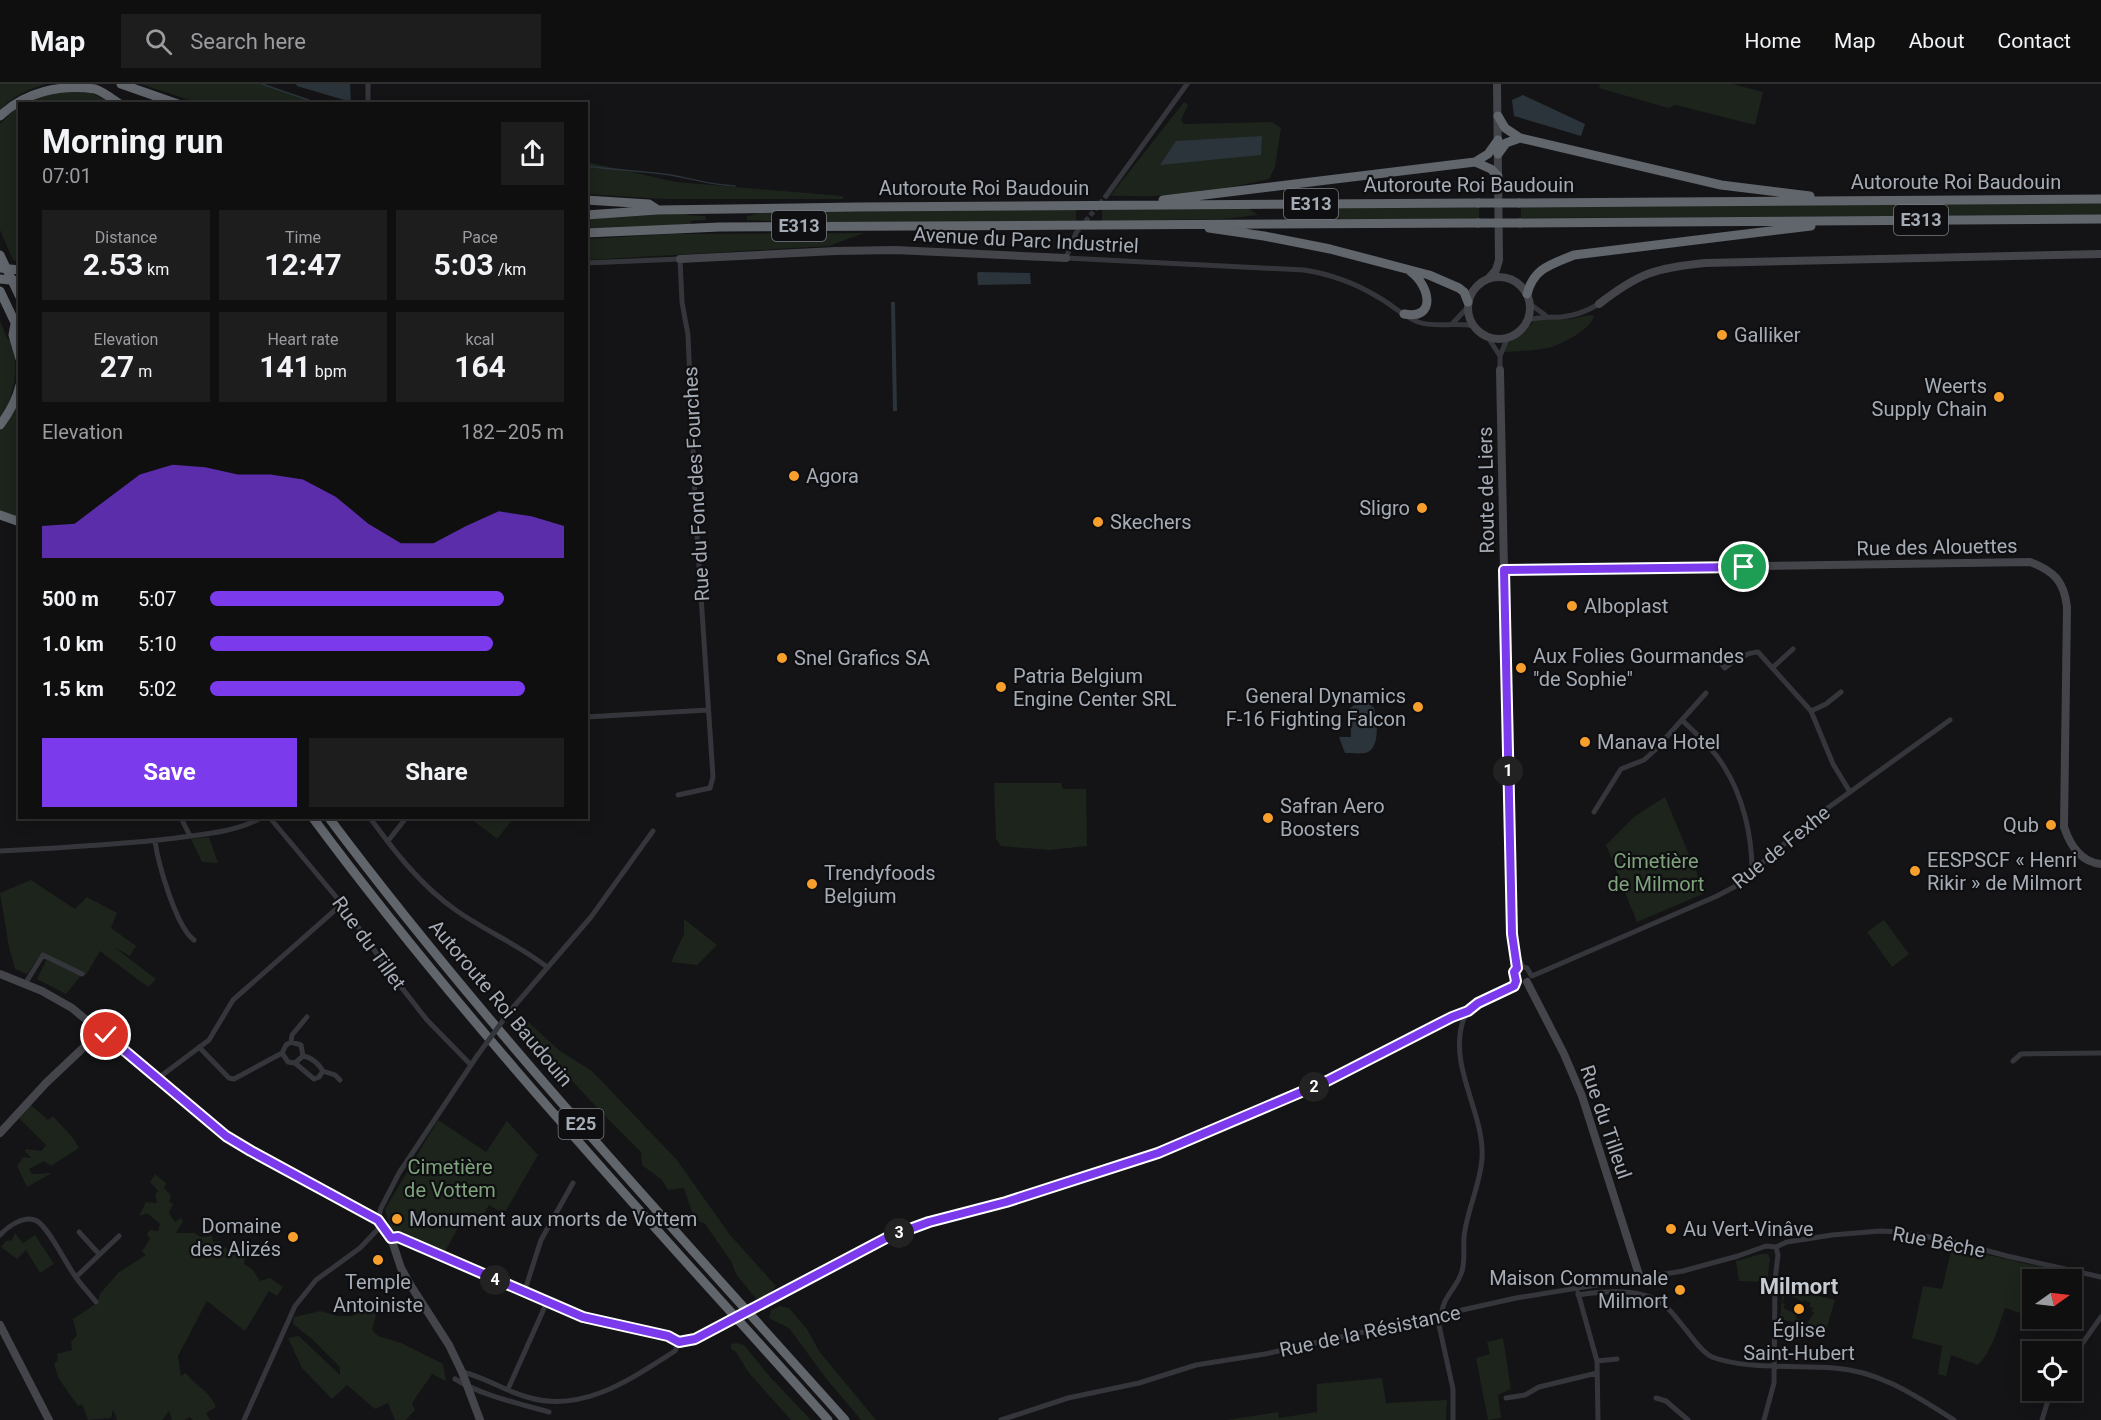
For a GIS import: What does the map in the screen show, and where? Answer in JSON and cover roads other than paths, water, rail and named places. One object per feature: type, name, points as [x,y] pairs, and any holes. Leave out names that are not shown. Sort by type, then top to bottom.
[{"type":"highway","points":[[121,84],[172,102]]},
{"type":"highway","points":[[0,117],[18,101],[35,91],[58,85],[76,85],[96,89],[117,102]]},
{"type":"highway","points":[[1498,116],[1505,128],[1520,138],[1721,184],[1814,196],[1833,201]]},
{"type":"highway","points":[[1498,154],[1506,143],[1520,138]]},
{"type":"highway","points":[[1143,205],[1163,200],[1475,162],[1488,154],[1498,140]]},
{"type":"highway","points":[[1475,162],[1491,169],[1498,176]]},
{"type":"highway","name":"Autoroute Roi Baudouin","points":[[588,215],[658,210],[2101,199]]},
{"type":"highway","points":[[588,201],[649,204],[658,210]]},
{"type":"highway","name":"Autoroute Roi Baudouin","points":[[588,233],[720,226],[2101,219]]},
{"type":"highway","points":[[1528,299],[1534,276],[1550,265],[1574,255],[1813,226],[1827,221]]},
{"type":"highway","points":[[1198,224],[1214,230],[1308,244],[1429,274],[1464,292],[1468,305]]},
{"type":"highway","points":[[0,255],[18,293]]},
{"type":"highway","points":[[0,268],[18,270]]},
{"type":"highway","points":[[1404,314],[1420,312],[1426,305],[1427,299],[1422,283],[1407,268]]},
{"type":"highway","points":[[0,279],[18,281]]},
{"type":"highway","points":[[0,291],[18,329]]},
{"type":"highway","points":[[15,324],[13,335],[18,352]]},
{"type":"highway","points":[[0,425],[8,415],[18,392]]},
{"type":"highway","points":[[0,514],[18,521]]},
{"type":"highway","name":"Autoroute Roi Baudouin","points":[[315,819],[436,977],[828,1420]]},
{"type":"highway","name":"Autoroute Roi Baudouin","points":[[330,819],[382,888],[507,1041],[845,1420]]},
{"type":"street","points":[[368,84],[368,102]]},
{"type":"street","points":[[1106,196],[1187,84]]},
{"type":"street","points":[[1452,324],[1468,305],[1475,287],[1489,278],[1496,270],[1499,260],[1497,84]]},
{"type":"street","points":[[1066,258],[1076,233]]},
{"type":"street","name":"Avenue du Parc Industriel","points":[[588,263],[885,250],[1304,270],[1329,274],[1377,296],[1422,323],[1473,326]]},
{"type":"street","points":[[1527,321],[1546,316],[1560,317],[1585,312],[1634,279],[1673,266],[1704,263],[2101,254]]},
{"type":"street","name":"Rue du Fond des Fourches","points":[[678,795],[710,788],[713,777],[696,520],[688,335],[682,302],[680,259]]},
{"type":"street","points":[[1499,260],[1511,279]]},
{"type":"street","points":[[1489,278],[1500,276],[1511,279],[1520,285],[1528,299],[1546,316]]},
{"type":"street","points":[[1486,336],[1495,339],[1508,337],[1522,328],[1527,321],[1528,299]]},
{"type":"street","points":[[1468,305],[1473,326],[1486,336],[1500,356]]},
{"type":"street","name":"Route de Liers","points":[[1508,337],[1500,356],[1506,687],[1512,925],[1514,948],[1520,968]]},
{"type":"street","name":"Rue des Alouettes","points":[[1504,570],[2030,562],[2045,567],[2062,585],[2067,607],[2064,827],[2074,850],[2085,859],[2101,864]]},
{"type":"street","points":[[1772,668],[1793,649]]},
{"type":"street","points":[[1712,653],[1725,668],[1733,661],[1758,652],[1811,711],[1833,764],[1850,792]]},
{"type":"street","points":[[1811,711],[1826,704],[1841,692]]},
{"type":"street","points":[[1594,812],[1621,769],[1644,760],[1706,693]]},
{"type":"street","points":[[588,717],[708,710]]},
{"type":"street","points":[[1682,720],[1705,742],[1723,765],[1737,794],[1746,818],[1752,849],[1752,871]]},
{"type":"street","name":"Rue de Fexhe","points":[[679,1342],[695,1339],[719,1328],[888,1237],[929,1222],[1006,1202],[1158,1153],[1327,1081],[1468,1011],[1478,1003],[1532,976],[1717,896],[1734,887],[1818,815],[1950,720]]},
{"type":"street","points":[[182,819],[190,836]]},
{"type":"street","points":[[0,851],[190,836],[242,827],[259,819]]},
{"type":"street","name":"Rue du Tillet","points":[[271,819],[342,904],[391,974],[427,1020],[471,1065]]},
{"type":"street","points":[[371,819],[416,875],[457,911],[547,967]]},
{"type":"street","points":[[388,841],[405,819]]},
{"type":"street","points":[[244,1420],[295,1306],[316,1280],[360,1248],[380,1223],[381,1208],[399,1173],[477,1056],[510,1011],[591,917],[653,831]]},
{"type":"street","points":[[155,840],[157,857],[166,884],[187,935],[194,940]]},
{"type":"street","points":[[158,1079],[214,1034],[233,1000],[342,904]]},
{"type":"street","points":[[26,984],[43,955],[82,974]]},
{"type":"street","name":"Route de Liers","points":[[1520,968],[1527,968],[1521,982],[1514,977],[1520,968]]},
{"type":"street","points":[[0,974],[26,984],[72,1008],[226,1136],[380,1223],[391,1238],[401,1268],[449,1345],[480,1420]]},
{"type":"street","name":"Rue du Tilleul","points":[[1521,982],[1564,1054],[1582,1096],[1640,1278]]},
{"type":"street","points":[[1453,1420],[1453,1389],[1440,1333],[1440,1316],[1444,1303],[1458,1283],[1463,1269],[1465,1231],[1482,1157],[1479,1132],[1461,1059],[1460,1043],[1463,1021],[1468,1011]]},
{"type":"street","points":[[291,1042],[292,1035],[307,1017]]},
{"type":"street","points":[[0,1133],[46,1083],[101,1031]]},
{"type":"street","points":[[200,1047],[229,1078],[234,1079],[282,1053],[286,1045],[291,1042]]},
{"type":"street","points":[[291,1042],[301,1046],[303,1056]]},
{"type":"street","points":[[282,1053],[288,1062],[295,1063],[314,1078],[319,1077],[322,1071]]},
{"type":"street","points":[[2013,1060],[2021,1054],[2101,1053]]},
{"type":"street","points":[[295,1063],[303,1056]]},
{"type":"street","points":[[303,1056],[320,1066],[322,1071],[335,1075],[340,1080]]},
{"type":"street","points":[[524,1293],[541,1240],[573,1183]]},
{"type":"street","points":[[0,1235],[7,1228],[21,1221],[27,1219],[36,1221],[44,1228],[76,1277],[96,1302]]},
{"type":"street","name":"Rue Bêche","points":[[1776,1247],[1787,1242],[1832,1235],[1893,1231],[1951,1241],[2101,1277]]},
{"type":"street","points":[[79,1232],[99,1254]]},
{"type":"street","points":[[76,1277],[119,1236]]},
{"type":"street","points":[[391,1238],[398,1237],[583,1317],[668,1336],[679,1342],[675,1351],[619,1385],[594,1396],[566,1401],[541,1401],[525,1397],[462,1372]]},
{"type":"street","name":"Rue de la Résistance","points":[[1001,1420],[1068,1398],[1139,1383],[1178,1370],[1265,1354],[1516,1298],[1578,1292],[1683,1271],[1766,1246],[1776,1247]]},
{"type":"street","points":[[1764,1420],[1774,1383],[1775,1280],[1778,1255],[1776,1247]]},
{"type":"street","points":[[1598,1420],[1597,1361],[1578,1292],[1615,1292],[1649,1298],[1664,1304],[1702,1350],[1711,1356],[1728,1361],[1773,1366],[1836,1368],[1862,1372],[1900,1386],[1954,1420]]},
{"type":"street","points":[[508,1389],[547,1302]]},
{"type":"street","points":[[2082,1344],[2101,1317]]},
{"type":"street","points":[[0,1325],[49,1420]]},
{"type":"street","points":[[1597,1361],[1617,1359]]},
{"type":"street","points":[[1506,1398],[1525,1395],[1539,1387],[1597,1373]]},
{"type":"street","points":[[455,1379],[468,1387],[504,1400],[549,1412]]},
{"type":"street","points":[[1656,1398],[1666,1401],[1688,1420]]},
{"type":"street","points":[[2042,1420],[2048,1401]]},
{"type":"waterway","points":[[262,84],[314,102]]},
{"type":"waterway","points":[[588,166],[671,175],[735,186]]},
{"type":"tunnel","points":[[1076,233],[1106,196]]},
{"type":"place","name":"Galliker","points":[[1722,335]]},
{"type":"place","name":"Weerts Supply Chain","points":[[1999,397]]},
{"type":"place","name":"Agora","points":[[794,476]]},
{"type":"place","name":"Sligro","points":[[1422,508]]},
{"type":"place","name":"Skechers","points":[[1098,522]]},
{"type":"place","name":"Alboplast","points":[[1572,606]]},
{"type":"place","name":"Snel Grafics SA","points":[[782,658]]},
{"type":"place","name":"Aux Folies Gourmandes \"de Sophie\"","points":[[1521,668]]},
{"type":"place","name":"Patria Belgium Engine Center SRL","points":[[1001,687]]},
{"type":"place","name":"General Dynamics F-16 Fighting Falcon","points":[[1418,707]]},
{"type":"place","name":"Manava Hotel","points":[[1585,742]]},
{"type":"place","name":"Safran Aero Boosters","points":[[1268,818]]},
{"type":"place","name":"Qub","points":[[2051,825]]},
{"type":"place","name":"EESPSCF « Henri Rikir » de Milmort","points":[[1915,871]]},
{"type":"place","name":"Trendyfoods Belgium","points":[[812,884]]},
{"type":"place","name":"Monument aux morts de Vottem","points":[[397,1219]]},
{"type":"place","name":"Au Vert-Vinâve","points":[[1671,1229]]},
{"type":"place","name":"Domaine des Alizés","points":[[293,1237]]},
{"type":"place","name":"Temple Antoiniste","points":[[378,1260]]},
{"type":"place","name":"Maison Communale Milmort","points":[[1680,1290]]},
{"type":"place","name":"Église Saint-Hubert","points":[[1799,1309]]},
{"type":"district","name":"Milmort","points":[[1799,1286]]},
{"type":"park label","name":"Cimetière de Milmort","points":[[1656,872]]},
{"type":"park label","name":"Cimetière de Vottem","points":[[450,1178]]}]
